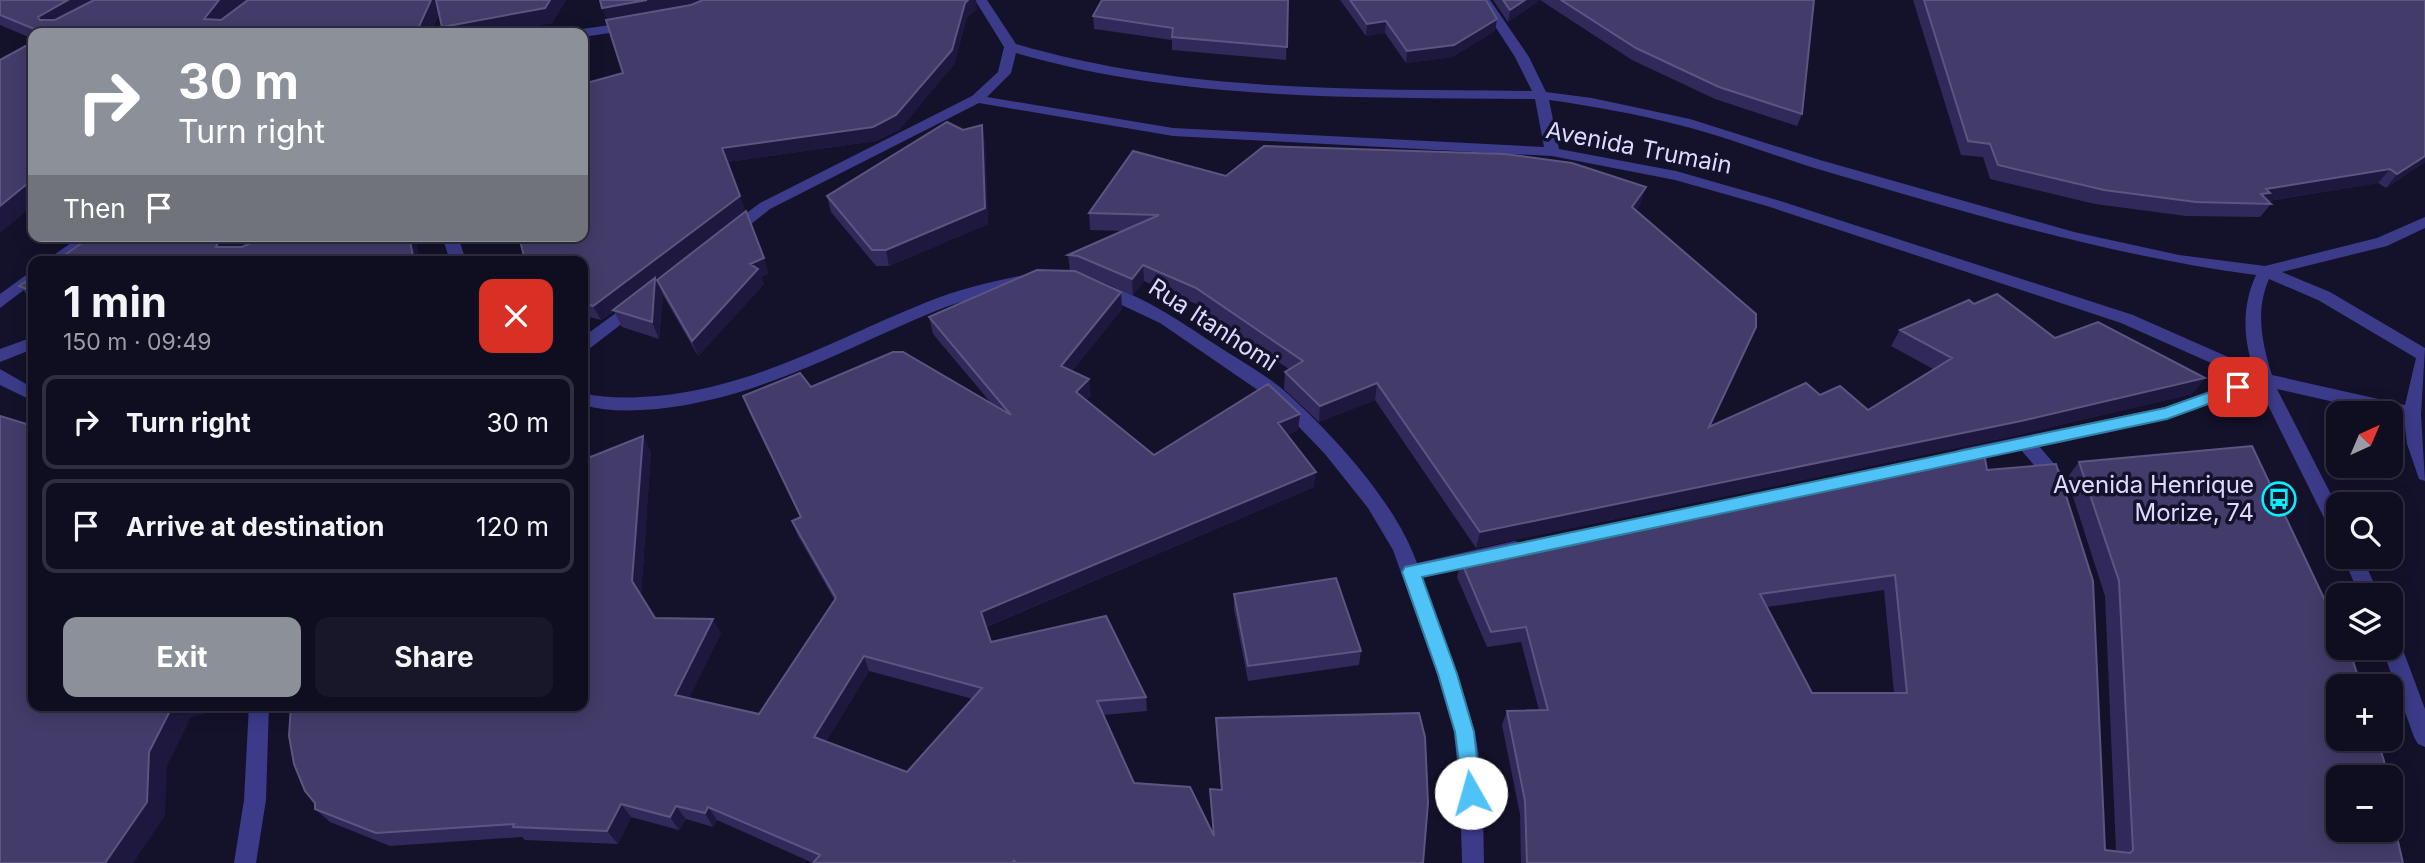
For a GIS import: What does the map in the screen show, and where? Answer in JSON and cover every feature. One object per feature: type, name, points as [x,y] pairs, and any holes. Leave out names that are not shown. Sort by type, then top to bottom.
[{"type":"street","points":[[722,239],[765,206],[977,99],[1004,74],[1011,47],[981,0]]},
{"type":"street","points":[[1484,0],[1522,57],[1541,95],[1552,152]]},
{"type":"street","points":[[588,32],[643,24]]},
{"type":"street","name":"Avenida Trumain","points":[[977,99],[1173,132],[1552,152],[1676,176],[2003,276],[2127,318],[2262,379],[2412,413],[2414,382],[2425,356],[2324,296],[2265,271],[2179,260],[2073,237],[1815,163],[1685,122],[1592,102],[1541,95],[1344,93],[1232,88],[1069,64],[1011,47]]},
{"type":"street","name":"Avenida Trumain","points":[[2265,271],[2382,242],[2425,222]]},
{"type":"street","points":[[61,256],[83,242]]},
{"type":"street","points":[[2265,271],[2254,297],[2253,333],[2262,379],[2326,504]]},
{"type":"street","points":[[588,401],[599,404],[670,403],[753,385],[941,301],[995,283],[1036,278],[1058,279]]},
{"type":"street","points":[[0,302],[28,279]]},
{"type":"street","name":"Rua Itanhomi","points":[[1079,280],[1166,319],[1280,397],[1331,449],[1374,503],[1402,548],[1447,674],[1464,732],[1471,793],[1474,863]]},
{"type":"street","points":[[588,341],[647,296]]},
{"type":"street","points":[[0,356],[28,345]]},
{"type":"street","points":[[0,375],[10,385],[28,393]]},
{"type":"street","points":[[1948,459],[2167,413],[2262,379]]},
{"type":"street","points":[[2412,413],[2418,458],[2425,474]]},
{"type":"street","points":[[2025,443],[2055,477],[2063,503]]},
{"type":"street","points":[[1411,572],[1532,546]]},
{"type":"street","points":[[2397,660],[2425,737]]},
{"type":"street","points":[[245,863],[255,800],[259,711]]},
{"type":"building","points":[[0,0],[68,0],[38,17],[40,20],[55,20],[94,0],[219,0],[204,19],[221,20],[248,0],[431,0],[418,28],[32,28],[0,15]]},
{"type":"building","points":[[436,0],[550,0],[545,8],[442,27]]},
{"type":"building","points":[[600,0],[647,0],[602,8]]},
{"type":"building","points":[[703,0],[968,0],[952,50],[896,115],[873,127],[722,148],[740,196],[593,306],[588,304],[588,256],[524,256],[520,242],[588,242],[588,83],[623,73],[606,20],[691,5]]},
{"type":"building","points":[[1102,0],[1288,0],[1287,47],[1172,37],[1173,28],[1093,16]]},
{"type":"building","points":[[1350,0],[1486,0],[1497,19],[1454,45],[1407,51],[1386,21],[1367,24]]},
{"type":"building","points":[[1503,0],[1525,0],[1510,10]]},
{"type":"building","points":[[1561,0],[1814,0],[1802,114],[1719,87],[1636,48]]},
{"type":"building","points":[[1924,0],[2425,0],[2425,156],[2397,174],[2390,169],[2266,189],[2270,193],[2261,194],[2271,204],[2196,202],[2104,190],[1998,165],[1990,144],[1968,141]]},
{"type":"building","points":[[28,45],[28,183],[0,206],[0,60]]},
{"type":"building","points":[[947,122],[963,130],[982,125],[985,208],[886,250],[872,250],[827,196]]},
{"type":"building","points":[[1264,146],[1505,154],[1572,163],[1646,187],[1632,207],[1756,314],[1756,327],[1709,427],[1806,383],[1820,395],[1840,386],[1868,410],[1952,358],[1900,330],[1969,300],[1974,304],[1997,294],[2055,338],[2098,322],[2205,378],[2021,421],[1480,532],[1377,383],[1320,406],[1285,372],[1303,361],[1196,288],[1143,265],[1132,279],[1078,256],[1068,255],[1159,215],[1089,213],[1133,151],[1226,176]]},
{"type":"building","points":[[746,211],[764,258],[750,264],[758,269],[692,341],[657,280]]},
{"type":"building","points":[[83,242],[218,242],[216,247],[242,247],[253,242],[410,242],[413,256],[63,256]]},
{"type":"building","points":[[1037,270],[1075,271],[1121,292],[1061,366],[1089,379],[1076,392],[1154,455],[1268,384],[1300,414],[1278,423],[1316,472],[981,612],[991,642],[1106,616],[1146,697],[1097,701],[1134,783],[1190,787],[1214,836],[1210,789],[1222,790],[1216,718],[1419,713],[1425,737],[1428,803],[1423,863],[1017,863],[1013,860],[1015,863],[813,863],[820,855],[708,807],[705,813],[676,806],[670,817],[621,804],[607,831],[513,827],[514,824],[376,833],[315,809],[315,803],[305,791],[294,764],[289,736],[291,711],[588,711],[588,458],[643,436],[632,581],[655,618],[713,619],[675,695],[759,714],[836,598],[792,521],[801,517],[743,396],[800,373],[811,387],[893,352],[903,352],[1011,415],[929,317]],"holes":[[[864,656],[982,688],[907,772],[814,737]]]},
{"type":"building","points":[[655,278],[652,322],[613,310]]},
{"type":"building","points":[[28,280],[28,290],[19,286]]},
{"type":"building","points":[[0,416],[28,424],[28,711],[170,711],[149,752],[147,802],[105,863],[0,863]]},
{"type":"building","points":[[2252,446],[2326,603],[2326,660],[2353,660],[2357,674],[2326,674],[2326,751],[2381,751],[2385,765],[2326,765],[2326,842],[2398,842],[2403,863],[1527,863],[1525,801],[1507,711],[1548,710],[1526,627],[1491,632],[1461,561],[1495,554],[1492,551],[1983,447],[1987,470],[2056,464],[2093,581],[2105,850],[2130,853],[2133,850],[2119,581],[2079,462]],"holes":[[[1895,575],[1907,693],[1812,693],[1760,594]]]},
{"type":"building","points":[[1336,578],[1361,651],[1248,666],[1234,594]]},
{"type":"place","name":"Avenida Henrique Morize, 74","points":[[2279,499]]},
{"type":"route","points":[[1471,793],[1464,732],[1447,674],[1411,572],[2167,413],[2238,387]]}]
